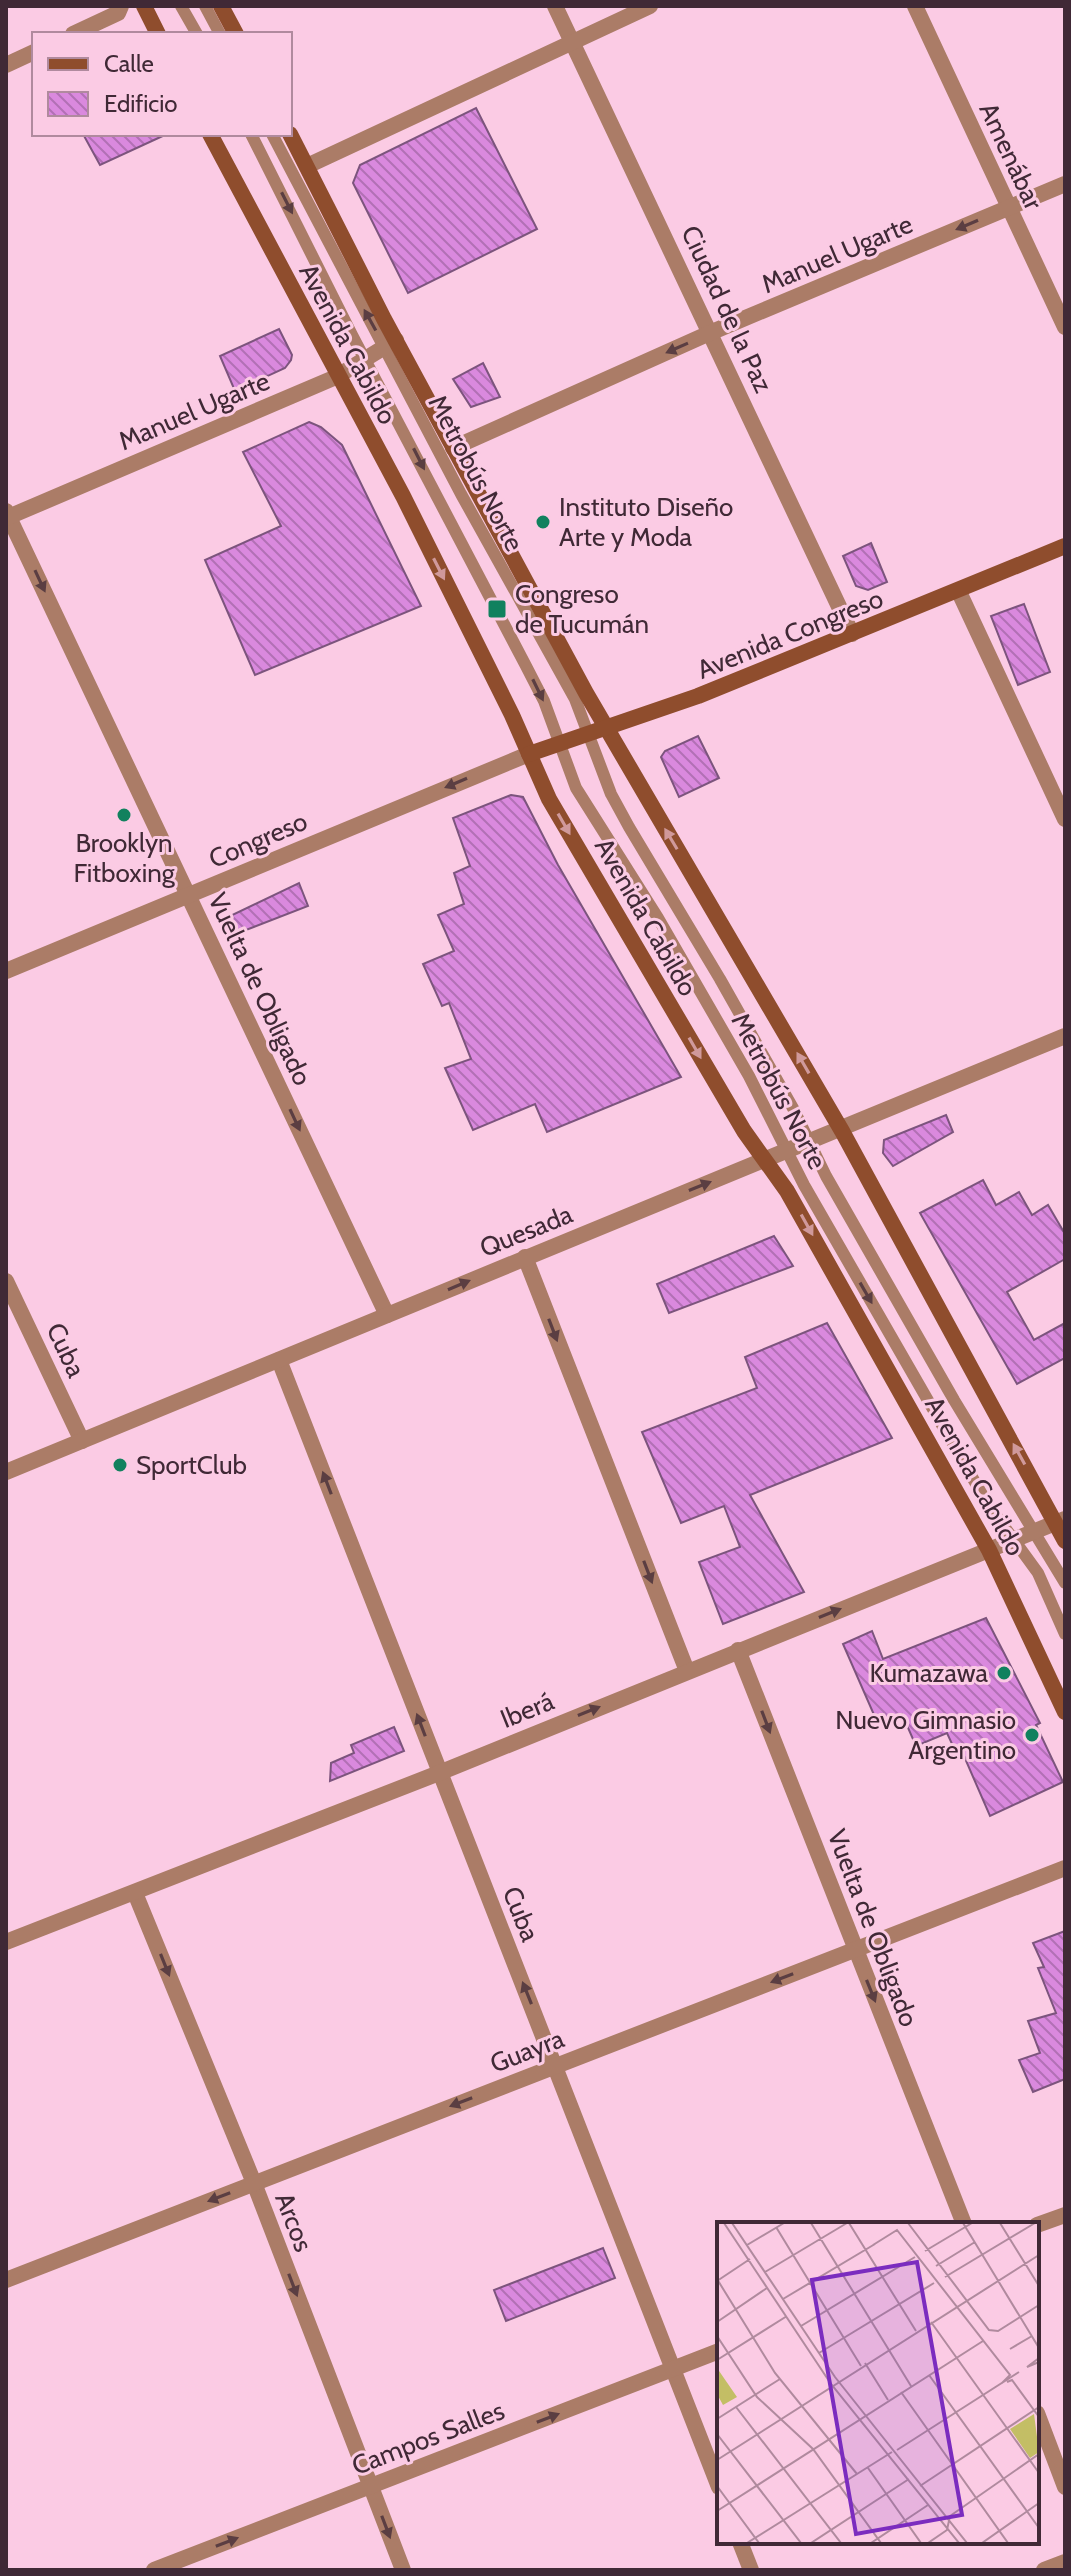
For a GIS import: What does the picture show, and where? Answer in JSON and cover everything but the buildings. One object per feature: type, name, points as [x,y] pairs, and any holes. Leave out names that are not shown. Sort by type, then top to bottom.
[{"type":"main road","points":[[144,6],[157,32]]},
{"type":"main road","points":[[221,6],[235,32]]},
{"type":"main road","name":"Avenida Cabildo","points":[[211,136],[336,377],[403,496],[549,799],[744,1131],[787,1191],[989,1550],[1065,1712]]},
{"type":"main road","name":"Avenida Cabildo","points":[[291,136],[391,344],[453,448],[607,730],[842,1131],[1061,1520],[1065,1541]]},
{"type":"main road","name":"Avenida Congreso","points":[[529,754],[607,730],[959,592],[1065,546]]},
{"type":"street","points":[[77,32],[118,13],[121,6]]},
{"type":"street","name":"Ciudad de la Paz","points":[[555,6],[712,332],[852,634]]},
{"type":"street","points":[[307,166],[650,6]]},
{"type":"street","name":"Amenábar","points":[[915,6],[1065,327]]},
{"type":"street","points":[[6,65],[32,53]]},
{"type":"street","name":"Manuel Ugarte","points":[[453,448],[712,332],[1065,184]]},
{"type":"street","name":"Manuel Ugarte","points":[[7,515],[336,377],[391,344]]},
{"type":"street","name":"Vuelta de Obligado","points":[[7,515],[387,1315]]},
{"type":"street","points":[[959,592],[1065,819]]},
{"type":"street","name":"Congreso","points":[[6,971],[529,754]]},
{"type":"street","name":"Quesada","points":[[6,1472],[525,1257],[842,1131],[1065,1036]]},
{"type":"street","points":[[525,1257],[687,1671]]},
{"type":"street","name":"Cuba","points":[[6,1281],[82,1441]]},
{"type":"street","name":"Cuba","points":[[279,1360],[717,2482]]},
{"type":"street","name":"Iberá","points":[[6,1942],[439,1773],[1061,1520]]},
{"type":"street","name":"Vuelta de Obligado","points":[[738,1650],[963,2222]]},
{"type":"street","name":"Guayra","points":[[6,2280],[1065,1868]]},
{"type":"street","name":"Arcos","points":[[135,1893],[254,2183],[403,2570]]},
{"type":"street","points":[[1039,2224],[1065,2215]]},
{"type":"street","name":"Campos Salles","points":[[154,2570],[717,2352]]},
{"type":"street","points":[[1039,2418],[1065,2487]]},
{"type":"street","points":[[741,2544],[751,2570]]},
{"type":"street","points":[[1044,2570],[1065,2562]]},
{"type":"lane","points":[[181,6],[196,32]]},
{"type":"lane","points":[[205,6],[219,32]]},
{"type":"lane","name":"Metrobús Norte","points":[[252,136],[526,666],[576,788],[666,931],[749,1076],[787,1152],[987,1503],[1038,1573],[1065,1634]]},
{"type":"lane","name":"Metrobús Norte","points":[[273,136],[391,344],[461,494],[575,699],[623,816],[720,979],[947,1386],[1065,1583]]},
{"type":"place","name":"Instituto Diseño Arte y Moda","points":[[543,522]]},
{"type":"place","name":"Congreso de Tucumán","points":[[497,609]]},
{"type":"place","name":"Brooklyn Fitboxing","points":[[124,815]]},
{"type":"place","name":"SportClub","points":[[120,1465]]},
{"type":"place","name":"Kumazawa","points":[[1004,1673]]},
{"type":"place","name":"Nuevo Gimnasio Argentino","points":[[1032,1735]]}]
